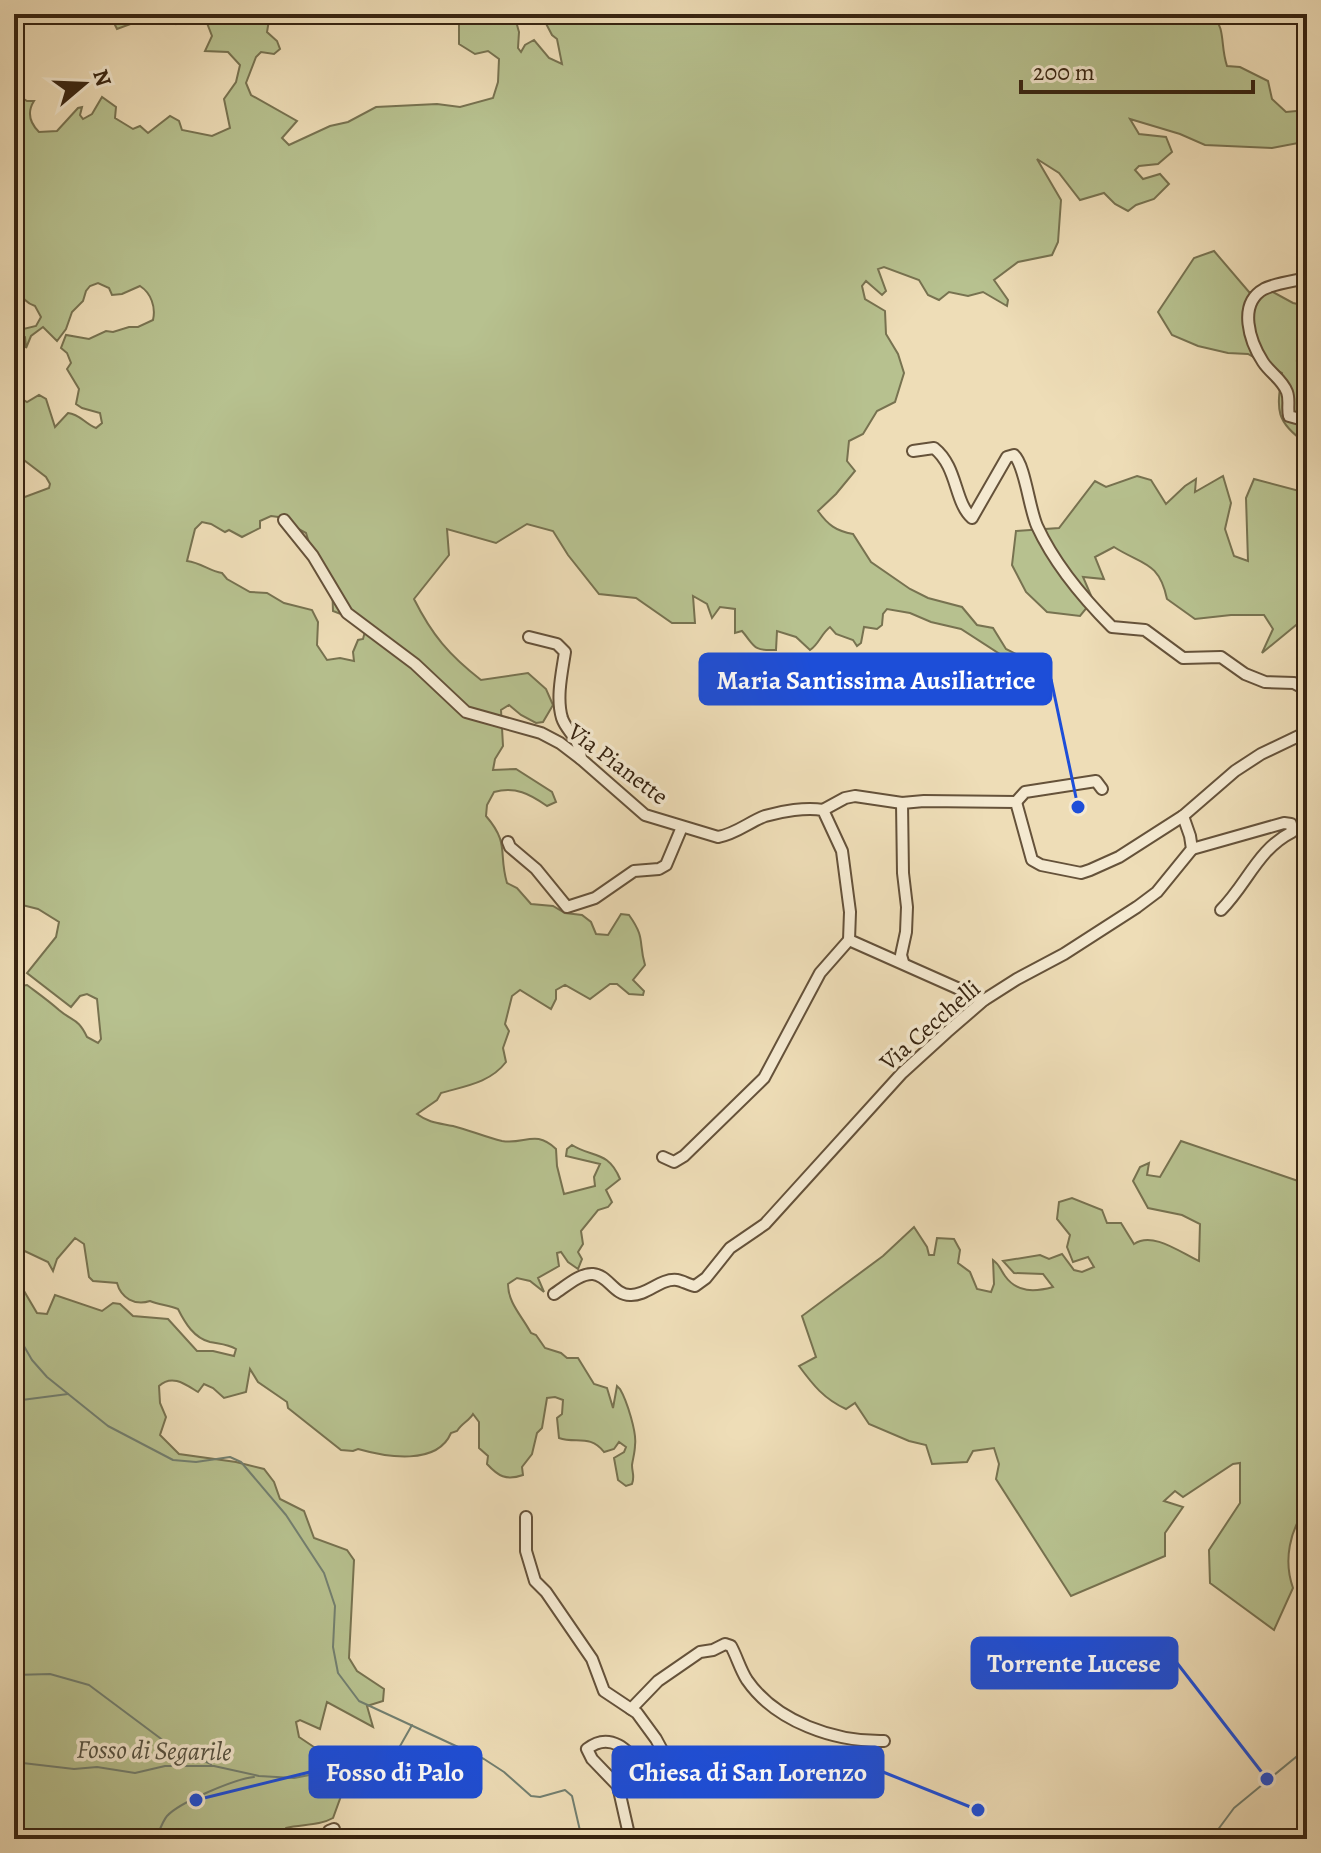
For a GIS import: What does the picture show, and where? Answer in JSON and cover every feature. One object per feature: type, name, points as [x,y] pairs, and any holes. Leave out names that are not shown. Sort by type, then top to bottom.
[{"type":"street","points":[[1307,278],[1265,288],[1249,308],[1250,330],[1256,347],[1265,365],[1286,391],[1289,416],[1307,421]]},
{"type":"street","points":[[913,451],[934,448],[940,453],[952,473],[966,512],[972,518],[1007,457],[1014,455],[1020,461],[1029,504],[1038,527],[1074,587],[1112,627],[1145,630],[1183,658],[1221,657],[1265,682],[1294,683],[1307,690]]},
{"type":"street","name":"Via Pianette","points":[[284,520],[313,556],[347,613],[415,664],[466,712],[541,733],[560,743],[645,815],[718,837],[729,835],[765,816],[823,810],[855,796],[902,803],[1016,802]]},
{"type":"street","points":[[529,637],[557,644],[565,652],[561,682],[562,720],[574,735],[581,759]]},
{"type":"street","points":[[1102,789],[1096,781],[1025,792],[1016,802],[1032,860],[1041,865],[1081,873],[1119,857],[1183,816],[1235,771],[1261,754],[1307,732]]},
{"type":"street","points":[[902,803],[907,907],[901,955],[903,962]]},
{"type":"street","points":[[823,810],[842,851],[850,912],[849,940]]},
{"type":"street","points":[[1183,816],[1192,849],[1284,823],[1291,824],[1292,832],[1276,840],[1262,854],[1221,910]]},
{"type":"street","points":[[508,842],[536,869],[567,907],[595,898],[634,871],[659,869],[666,865],[682,827]]},
{"type":"street","name":"Via Cecchelli","points":[[554,1294],[580,1277],[592,1274],[628,1296],[641,1294],[668,1281],[677,1280],[695,1286],[706,1278],[730,1248],[765,1224],[902,1073],[984,1000],[1137,907],[1157,892],[1192,849]]},
{"type":"street","points":[[663,1157],[678,1161],[764,1078],[814,984],[843,943],[849,940],[984,1000]]},
{"type":"street","points":[[526,1517],[526,1551],[535,1581],[592,1659],[604,1691],[637,1713],[666,1753],[670,1772],[666,1784],[660,1785],[634,1754],[617,1745],[593,1744],[587,1749],[592,1759],[618,1786],[630,1839]]},
{"type":"street","points":[[631,1709],[658,1681],[691,1658],[725,1644],[731,1646],[749,1683],[769,1704],[802,1725],[859,1742],[884,1741]]},
{"type":"street","points":[[326,1839],[329,1831],[334,1829]]},
{"type":"green space","points":[[188,14],[176,24],[165,17],[142,16],[117,29],[114,23],[107,22],[107,15]]},
{"type":"green space","points":[[192,14],[273,14],[267,32],[277,41],[280,49],[274,54],[261,52],[256,57],[246,83],[251,95],[297,121],[282,138],[289,145],[330,126],[348,122],[376,107],[437,104],[460,107],[493,98],[498,82],[499,59],[488,51],[475,54],[459,44],[459,23],[464,14],[514,14],[521,52],[525,45],[534,40],[549,58],[562,64],[557,39],[541,14],[1213,14],[1220,26],[1227,66],[1240,67],[1268,81],[1272,99],[1286,112],[1307,110],[1307,147],[1298,143],[1272,148],[1205,145],[1130,119],[1139,134],[1166,137],[1172,152],[1158,164],[1139,166],[1135,170],[1143,179],[1160,174],[1169,184],[1154,199],[1128,211],[1104,193],[1080,200],[1059,173],[1037,159],[1061,200],[1058,242],[1052,255],[1018,262],[994,280],[1008,300],[1007,306],[983,292],[968,296],[949,292],[939,300],[928,295],[919,280],[884,267],[878,269],[886,291],[882,295],[866,281],[862,286],[865,299],[885,311],[886,334],[898,354],[904,373],[895,402],[877,411],[863,434],[849,441],[847,461],[855,471],[818,511],[833,527],[853,534],[871,562],[910,589],[928,598],[962,607],[977,625],[993,628],[1006,649],[1020,656],[1019,663],[961,629],[887,609],[882,625],[877,629],[864,627],[861,643],[857,646],[853,640],[836,634],[830,627],[810,650],[796,637],[777,631],[776,650],[762,650],[742,631],[735,633],[735,609],[720,607],[712,618],[707,604],[693,596],[695,623],[672,623],[636,598],[599,594],[553,531],[527,524],[496,543],[447,529],[449,555],[414,599],[428,623],[450,653],[481,680],[528,673],[546,689],[553,705],[543,722],[536,723],[509,705],[501,710],[503,746],[493,770],[516,769],[552,792],[556,802],[547,806],[522,792],[494,792],[487,805],[486,816],[501,841],[507,883],[517,888],[531,904],[553,906],[565,913],[582,915],[591,922],[596,934],[608,935],[621,914],[629,915],[640,935],[645,965],[633,980],[644,991],[643,995],[629,994],[617,984],[610,984],[590,999],[565,985],[556,990],[551,1009],[520,990],[512,996],[505,1024],[509,1031],[503,1048],[506,1062],[485,1079],[441,1093],[437,1100],[417,1114],[430,1121],[502,1141],[536,1139],[549,1143],[556,1149],[564,1194],[595,1186],[594,1177],[600,1164],[566,1156],[567,1149],[572,1145],[605,1159],[615,1170],[620,1179],[606,1190],[612,1202],[598,1210],[581,1231],[583,1244],[578,1252],[582,1259],[578,1269],[561,1252],[557,1253],[559,1266],[538,1278],[544,1292],[530,1281],[517,1278],[508,1284],[516,1309],[545,1348],[567,1358],[578,1358],[594,1384],[607,1388],[613,1408],[617,1386],[620,1389],[634,1433],[632,1484],[626,1486],[618,1480],[614,1458],[626,1447],[619,1442],[614,1449],[604,1452],[588,1441],[559,1438],[557,1418],[562,1414],[563,1400],[555,1397],[547,1398],[542,1428],[537,1433],[532,1454],[522,1467],[523,1475],[512,1478],[499,1474],[487,1464],[488,1456],[479,1448],[479,1422],[473,1414],[434,1451],[410,1456],[382,1455],[358,1449],[341,1450],[288,1408],[287,1402],[258,1382],[250,1369],[246,1392],[224,1398],[204,1384],[198,1392],[178,1382],[164,1382],[159,1386],[160,1403],[166,1417],[160,1435],[179,1454],[264,1469],[274,1482],[280,1499],[304,1511],[314,1538],[347,1550],[354,1560],[349,1658],[357,1671],[384,1689],[383,1701],[367,1706],[373,1727],[327,1702],[320,1729],[300,1720],[296,1722],[299,1737],[345,1768],[345,1785],[333,1818],[286,1828],[282,1839],[14,1839],[14,1274],[37,1313],[47,1314],[55,1295],[102,1311],[113,1303],[120,1304],[133,1316],[168,1319],[197,1351],[234,1356],[236,1349],[199,1337],[178,1309],[150,1301],[134,1301],[125,1297],[117,1283],[93,1281],[89,1277],[84,1244],[75,1238],[57,1259],[53,1271],[48,1262],[14,1246],[14,987],[27,985],[78,1023],[87,1037],[98,1043],[101,1039],[97,999],[87,994],[80,996],[71,1007],[27,973],[56,937],[59,922],[38,909],[14,903],[14,501],[49,488],[50,484],[46,477],[16,454],[14,394],[27,402],[39,395],[46,399],[55,427],[68,413],[96,428],[102,423],[100,413],[76,404],[79,389],[67,369],[71,363],[67,353],[61,348],[66,335],[89,339],[106,331],[138,327],[153,320],[154,310],[150,296],[140,286],[112,295],[109,288],[98,283],[86,291],[83,301],[72,312],[66,329],[57,341],[43,327],[31,336],[26,348],[25,337],[21,334],[23,329],[36,326],[41,317],[14,284],[14,109],[19,96],[34,101],[30,117],[39,132],[57,131],[78,108],[82,107],[80,115],[83,119],[92,114],[102,97],[116,107],[115,118],[133,129],[140,126],[148,133],[170,116],[179,121],[182,130],[212,136],[230,128],[224,99],[236,82],[240,65],[228,52],[205,51],[212,36],[207,16],[197,18]],"holes":[[[271,516],[286,518],[306,533],[310,546],[332,582],[333,611],[367,624],[363,639],[358,640],[353,652],[354,661],[340,658],[327,660],[317,645],[318,622],[312,610],[284,603],[267,593],[250,592],[222,573],[187,561],[195,529],[202,522],[242,537],[260,528],[260,521]]]},
{"type":"green space","points":[[1214,251],[1249,292],[1273,292],[1293,303],[1307,306],[1307,350],[1297,361],[1307,370],[1307,447],[1288,428],[1280,413],[1282,373],[1248,354],[1198,346],[1172,335],[1158,312],[1194,258]]},
{"type":"green space","points":[[1137,476],[1151,480],[1166,504],[1196,479],[1195,492],[1223,476],[1231,503],[1225,529],[1234,556],[1248,561],[1246,498],[1254,479],[1307,493],[1307,616],[1262,653],[1273,629],[1264,615],[1195,619],[1167,599],[1154,571],[1114,547],[1095,557],[1104,579],[1083,577],[1093,600],[1080,616],[1047,612],[1026,592],[1012,565],[1016,531],[1059,528],[1095,481],[1106,487]]},
{"type":"green space","points":[[1181,1141],[1307,1184],[1307,1506],[1296,1525],[1290,1546],[1289,1567],[1293,1588],[1274,1630],[1210,1583],[1209,1550],[1240,1503],[1240,1463],[1233,1464],[1183,1497],[1175,1491],[1164,1501],[1183,1507],[1165,1533],[1165,1556],[1071,1596],[996,1479],[999,1464],[994,1448],[973,1451],[967,1462],[932,1464],[926,1445],[869,1424],[855,1403],[846,1409],[831,1401],[799,1366],[816,1357],[802,1316],[883,1256],[914,1227],[929,1255],[934,1255],[937,1238],[954,1239],[960,1250],[958,1263],[970,1272],[977,1289],[991,1292],[994,1284],[993,1260],[1015,1286],[1033,1290],[1053,1287],[1043,1274],[1014,1273],[1003,1261],[1040,1255],[1049,1259],[1062,1254],[1074,1270],[1082,1272],[1094,1267],[1088,1257],[1073,1262],[1067,1247],[1070,1235],[1057,1219],[1059,1202],[1072,1198],[1102,1210],[1107,1223],[1121,1223],[1134,1244],[1150,1240],[1158,1242],[1199,1261],[1200,1224],[1182,1215],[1148,1208],[1133,1181],[1140,1167],[1149,1163],[1147,1175],[1160,1177]]},
{"type":"waterway","points":[[14,1329],[32,1360],[47,1377],[108,1426],[173,1460],[196,1462],[230,1457],[241,1462],[286,1515],[324,1573],[335,1606],[333,1647],[338,1673],[359,1701],[484,1759],[531,1796],[540,1797],[565,1790],[572,1796],[581,1835],[601,1839]]},
{"type":"waterway","points":[[14,1401],[68,1394]]},
{"type":"waterway","points":[[14,1675],[50,1674],[89,1685],[172,1747],[211,1764]]},
{"type":"waterway","name":"Fosso di Segarile","points":[[14,1762],[74,1769],[97,1767],[135,1773],[165,1766],[214,1766],[259,1776],[294,1778],[330,1771],[369,1772],[391,1762],[412,1725]]},
{"type":"waterway","points":[[1211,1839],[1234,1808],[1307,1748]]},
{"type":"waterway","points":[[156,1839],[165,1818],[183,1804],[234,1782],[254,1777]]},
{"type":"place","name":"Maria Santissima Ausiliatrice","points":[[1078,807]]},
{"type":"place","name":"Torrente Lucese","points":[[1267,1779]]},
{"type":"place","name":"Fosso di Palo","points":[[196,1800]]},
{"type":"place","name":"Chiesa di San Lorenzo","points":[[978,1810]]}]
